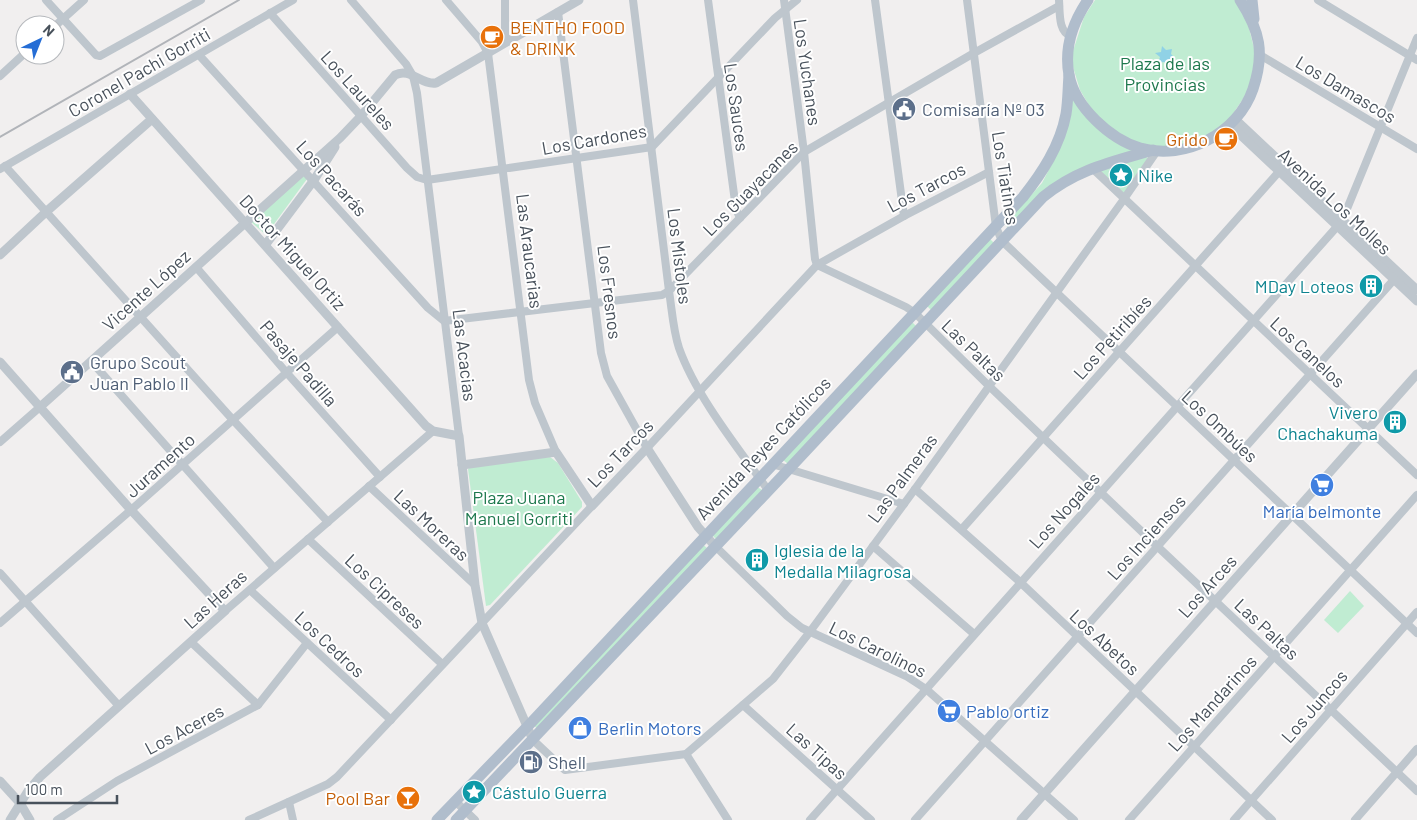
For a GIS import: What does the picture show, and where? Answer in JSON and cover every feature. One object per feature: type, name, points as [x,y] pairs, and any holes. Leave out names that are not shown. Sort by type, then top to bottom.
[{"type":"main road","name":"Avenida Reyes Católicos","points":[[436,820],[528,726],[996,227],[1036,180],[1053,150],[1063,126],[1066,114],[1069,75],[1068,49],[1077,18],[1088,0]]},
{"type":"main road","points":[[1240,0],[1255,25]]},
{"type":"main road","points":[[1069,75],[1080,99],[1092,117],[1122,140],[1140,148],[1155,150],[1187,148],[1201,143],[1214,137],[1234,123],[1244,110],[1253,91],[1260,55],[1252,0]]},
{"type":"main road","name":"Avenida Reyes Católicos","points":[[456,820],[534,740],[1035,205],[1049,192],[1092,168],[1155,150]]},
{"type":"street","points":[[46,0],[59,15]]},
{"type":"street","points":[[65,17],[84,0]]},
{"type":"street","name":"Coronel Pachi Gorriti","points":[[65,21],[96,55],[100,56],[202,0]]},
{"type":"street","name":"Coronel Pachi Gorriti","points":[[3,167],[293,0]]},
{"type":"street","name":"Las Acacias","points":[[351,0],[414,76],[459,436],[475,585],[482,623],[528,726]]},
{"type":"street","name":"Las Araucarias","points":[[446,0],[482,42],[488,53],[532,392],[556,452],[592,506]]},
{"type":"street","points":[[505,0],[505,42]]},
{"type":"street","name":"Los Mistoles","points":[[633,0],[669,291],[679,347],[700,392],[768,490]]},
{"type":"street","name":"Los Sauces","points":[[708,0],[736,209],[740,218]]},
{"type":"street","name":"Los Cardones","points":[[427,180],[652,147],[718,78],[784,4],[797,0]]},
{"type":"street","points":[[875,0],[904,216]]},
{"type":"street","name":"Los Tiatines","points":[[967,0],[996,227],[1002,241]]},
{"type":"street","points":[[1318,0],[1417,60]]},
{"type":"street","points":[[266,244],[314,180],[340,138],[395,75],[401,72],[430,84],[436,82],[575,1]]},
{"type":"street","points":[[1059,3],[1062,29],[1067,35],[1071,36]]},
{"type":"street","name":"Los Guayacanes","points":[[669,291],[804,152],[1059,3]]},
{"type":"street","name":"Los Yuchanes","points":[[784,4],[804,152],[815,259],[818,265]]},
{"type":"street","name":"Los Fresnos","points":[[558,12],[594,303],[604,366],[647,448],[705,536],[715,546]]},
{"type":"street","name":"Los Laureles","points":[[270,13],[407,168],[417,177],[427,180]]},
{"type":"street","name":"Los Nogales","points":[[810,820],[1340,223],[1417,38]]},
{"type":"street","name":"Los Pacarás","points":[[199,55],[428,308],[444,321]]},
{"type":"street","name":"Los Damascos","points":[[1260,55],[1417,149]]},
{"type":"street","points":[[0,76],[15,62]]},
{"type":"street","name":"Doctor Miguel Ortiz","points":[[130,94],[266,244],[426,426],[433,431]]},
{"type":"street","points":[[0,255],[152,119]]},
{"type":"street","name":"Avenida Los Molles","points":[[1234,123],[1397,276],[1417,290]]},
{"type":"street","name":"Vicente López","points":[[0,442],[340,138]]},
{"type":"street","name":"Las Palmeras","points":[[686,754],[777,674],[809,633],[1124,199],[1155,150]]},
{"type":"street","points":[[3,167],[47,211],[233,420],[328,522]]},
{"type":"street","name":"Los Canelos","points":[[1092,168],[1417,475]]},
{"type":"street","name":"Los Petiribíes","points":[[962,529],[1282,169]]},
{"type":"street","name":"Los Tarcos","points":[[249,820],[328,784],[338,776],[818,265],[904,216],[989,172]]},
{"type":"street","name":"Los Ombúes","points":[[1002,241],[1417,633]]},
{"type":"street","points":[[818,265],[906,307],[924,323]]},
{"type":"street","name":"Pasaje Padilla","points":[[196,268],[380,477]]},
{"type":"street","name":"Avenida Los Molles","points":[[1397,276],[1417,301]]},
{"type":"street","name":"Los Inciensos","points":[[915,820],[1397,276]]},
{"type":"street","points":[[444,321],[662,295],[669,291]]},
{"type":"street","name":"Las Paltas","points":[[924,323],[1417,791]]},
{"type":"street","name":"Juramento","points":[[0,623],[132,510],[338,327]]},
{"type":"street","points":[[91,361],[274,568]]},
{"type":"street","points":[[0,362],[224,611]]},
{"type":"street","name":"Los Arces","points":[[1021,820],[1417,374]]},
{"type":"street","points":[[433,431],[459,436]]},
{"type":"street","name":"Las Heras","points":[[10,820],[20,803],[40,777],[224,611],[433,431]]},
{"type":"street","points":[[462,465],[556,452]]},
{"type":"street","points":[[772,464],[904,504]]},
{"type":"street","name":"Las Moreras","points":[[369,486],[475,585]]},
{"type":"street","name":"Los Abetos","points":[[915,488],[1020,582],[1272,820]]},
{"type":"street","name":"Los Mandarinos","points":[[1128,820],[1417,495]]},
{"type":"street","name":"Los Cipreses","points":[[308,539],[442,664]]},
{"type":"street","name":"Los Carolinos","points":[[715,546],[787,616],[809,633],[906,676],[926,689],[1074,820]]},
{"type":"street","points":[[873,546],[974,634]]},
{"type":"street","points":[[0,573],[119,706]]},
{"type":"street","name":"Los Cedros","points":[[250,590],[391,720]]},
{"type":"street","name":"Los Juncos","points":[[1234,820],[1417,612]]},
{"type":"street","points":[[191,642],[258,705]]},
{"type":"street","name":"Los Aceres","points":[[57,820],[117,781],[258,705],[307,643]]},
{"type":"street","name":"Las Tipas","points":[[743,705],[871,820]]},
{"type":"street","points":[[528,726],[534,740],[565,770],[686,754],[728,820]]},
{"type":"street","points":[[1355,820],[1417,749]]},
{"type":"street","points":[[0,781],[20,803],[30,820]]},
{"type":"street","points":[[455,801],[475,820]]},
{"type":"street","points":[[289,802],[293,820]]},
{"type":"green space","name":"Plaza de las Provincias","points":[[1095,0],[1237,0],[1245,12],[1256,56],[1249,90],[1224,127],[1190,143],[1167,147],[1133,143],[1097,119],[1080,90],[1073,67],[1073,51],[1084,17]]},
{"type":"green space","points":[[1073,92],[1089,117],[1141,150],[1093,165],[1008,228],[1005,224],[1042,183],[1058,152]]},
{"type":"green space","points":[[1148,158],[1125,193],[1122,193],[1100,172],[1112,165]]},
{"type":"green space","points":[[303,174],[307,179],[266,235],[251,222]]},
{"type":"green space","points":[[989,238],[994,243],[931,310],[927,306]]},
{"type":"green space","points":[[911,321],[916,326],[788,464],[782,459]]},
{"type":"green space","name":"Plaza Juana Manuel Gorriti","points":[[550,457],[558,463],[582,502],[582,507],[490,605],[486,606],[468,469],[471,466]]},
{"type":"green space","points":[[756,486],[762,490],[716,539],[711,534]]},
{"type":"green space","points":[[701,543],[707,548],[539,730],[533,725]]},
{"type":"green space","points":[[1350,591],[1364,606],[1338,633],[1324,620]]},
{"type":"water","points":[[1162,46],[1166,50],[1172,49],[1171,54],[1175,58],[1170,60],[1168,65],[1164,62],[1158,63],[1160,57],[1155,53],[1161,52]]},
{"type":"railway","points":[[0,137],[239,0]]},
{"type":"place","name":"BENTHO FOOD & DRINK","points":[[492,37]]},
{"type":"place","name":"Comisaría Nº 03","points":[[904,109]]},
{"type":"place","name":"Grido","points":[[1226,139]]},
{"type":"place","name":"Nike","points":[[1121,175]]},
{"type":"place","name":"MDay Loteos","points":[[1371,286]]},
{"type":"place","name":"Grupo Scout Juan Pablo II","points":[[72,372]]},
{"type":"place","name":"Vivero Chachakuma","points":[[1395,422]]},
{"type":"place","name":"María belmonte","points":[[1322,485]]},
{"type":"place","name":"Iglesia de la Medalla Milagrosa","points":[[757,560]]},
{"type":"place","name":"Pablo ortiz","points":[[949,711]]},
{"type":"place","name":"Berlin Motors","points":[[580,728]]},
{"type":"place","name":"Shell","points":[[531,762]]},
{"type":"place","name":"Cástulo Guerra","points":[[474,792]]},
{"type":"place","name":"Pool Bar","points":[[408,798]]}]
